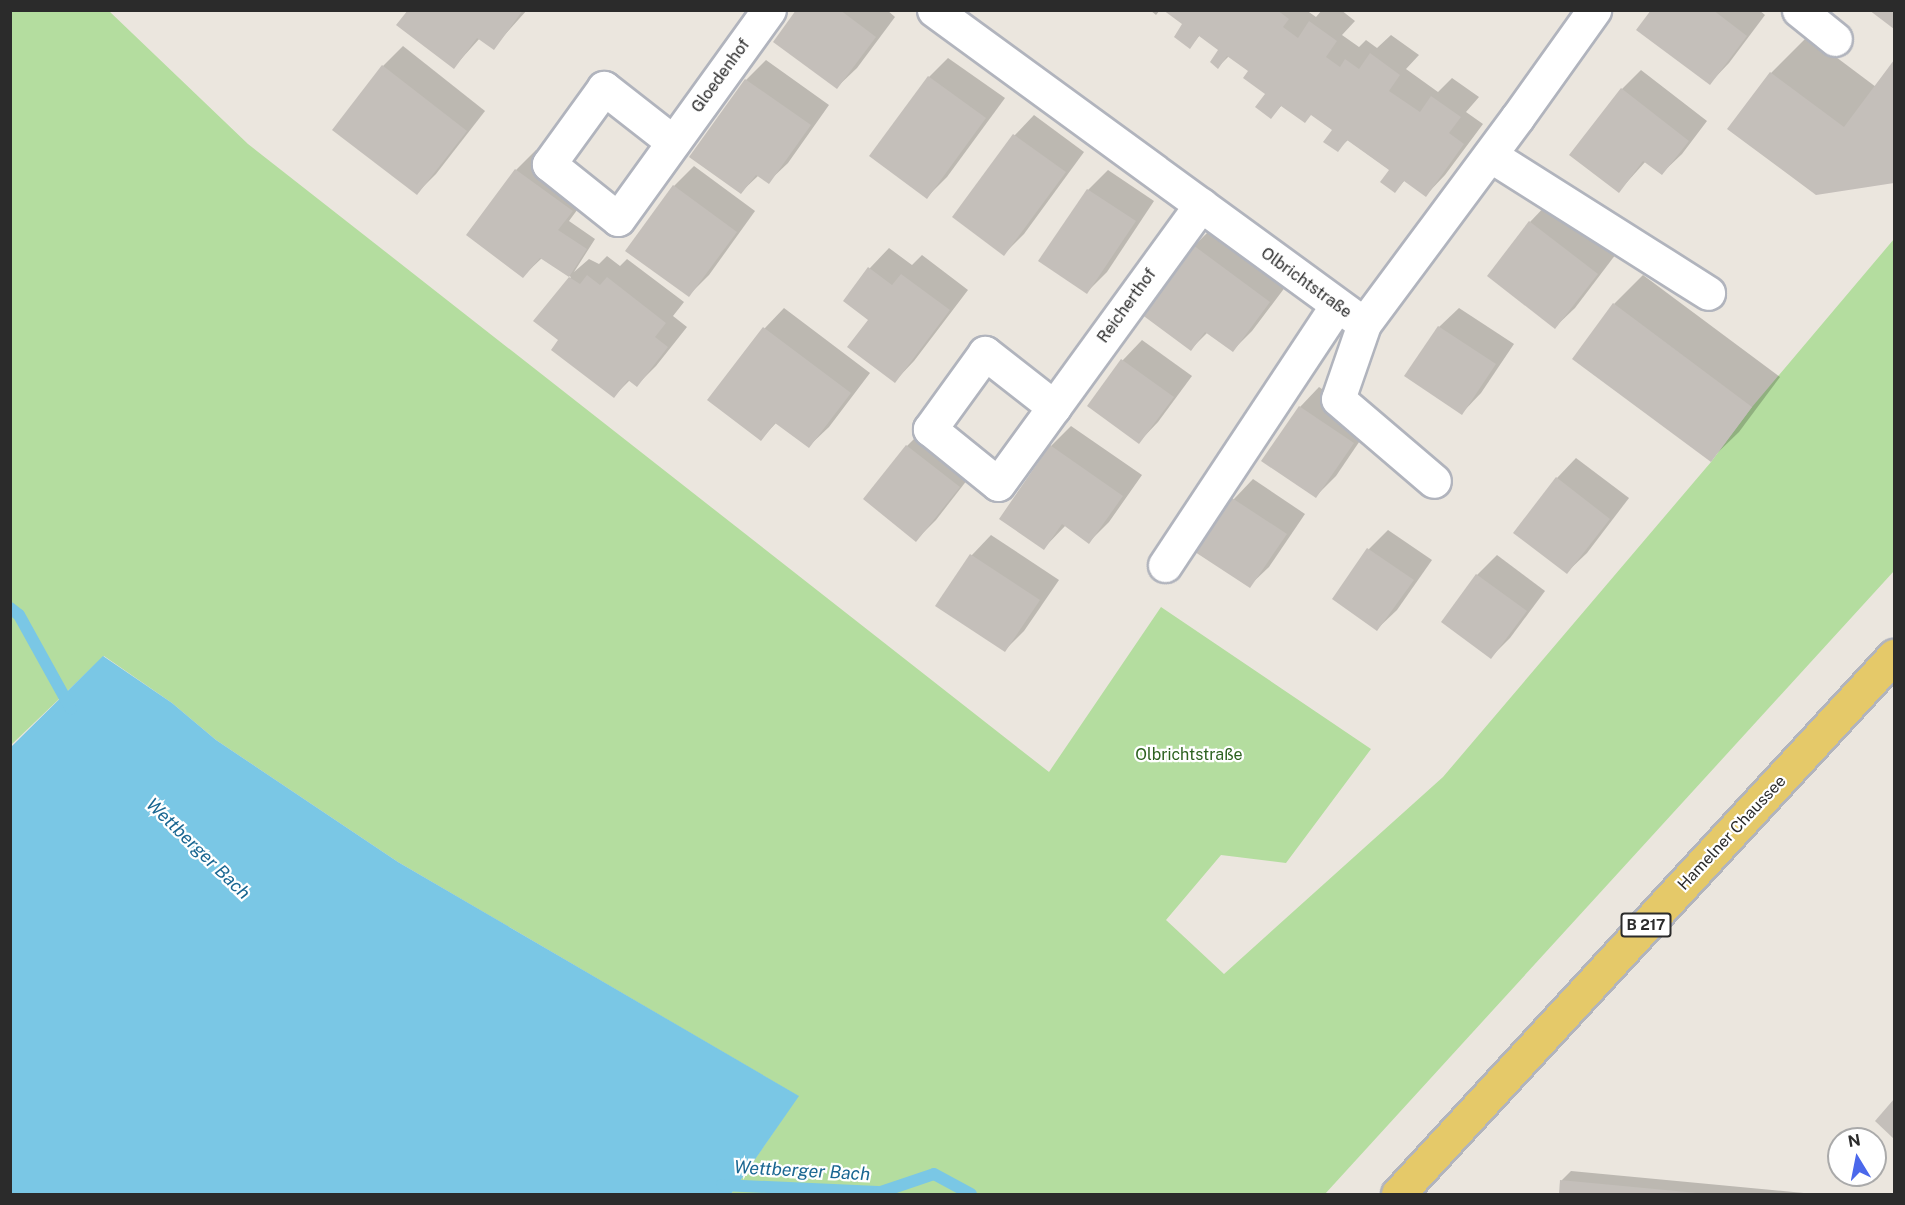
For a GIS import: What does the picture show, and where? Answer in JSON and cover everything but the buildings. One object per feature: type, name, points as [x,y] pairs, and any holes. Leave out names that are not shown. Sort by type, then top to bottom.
[{"type":"main road","name":"Hamelner Chaussee","points":[[1398,1194],[1894,656]]},
{"type":"street","name":"Gloedenhof","points":[[673,142],[769,10]]},
{"type":"street","name":"Olbrichtstraße","points":[[934,10],[1201,205],[1336,307],[1364,324],[1594,10]]},
{"type":"street","points":[[1800,10],[1835,39]]},
{"type":"street","points":[[1490,155],[1708,293]]},
{"type":"street","name":"Reicherthof","points":[[1054,407],[1201,205]]},
{"type":"street","points":[[1165,566],[1336,307]]},
{"type":"street","points":[[1364,324],[1338,399],[1434,482]]},
{"type":"green space","points":[[11,11],[109,11],[248,144],[1049,772],[1161,607],[1371,749],[1286,863],[1221,855],[1166,920],[1224,974],[1443,777],[1711,462],[1752,407],[1894,239],[1894,571],[1325,1194],[731,1194],[798,1096],[398,862],[216,740],[172,703],[104,656],[11,745]]},
{"type":"water","points":[[103,656],[172,703],[216,740],[398,862],[799,1096],[731,1194],[11,1194],[11,747]]},
{"type":"waterway","name":"Wettberger Bach","points":[[10,608],[19,615],[71,709]]},
{"type":"waterway","points":[[875,1194],[934,1174],[971,1194]]},
{"type":"waterway","name":"Wettberger Bach","points":[[722,1185],[878,1192]]}]
